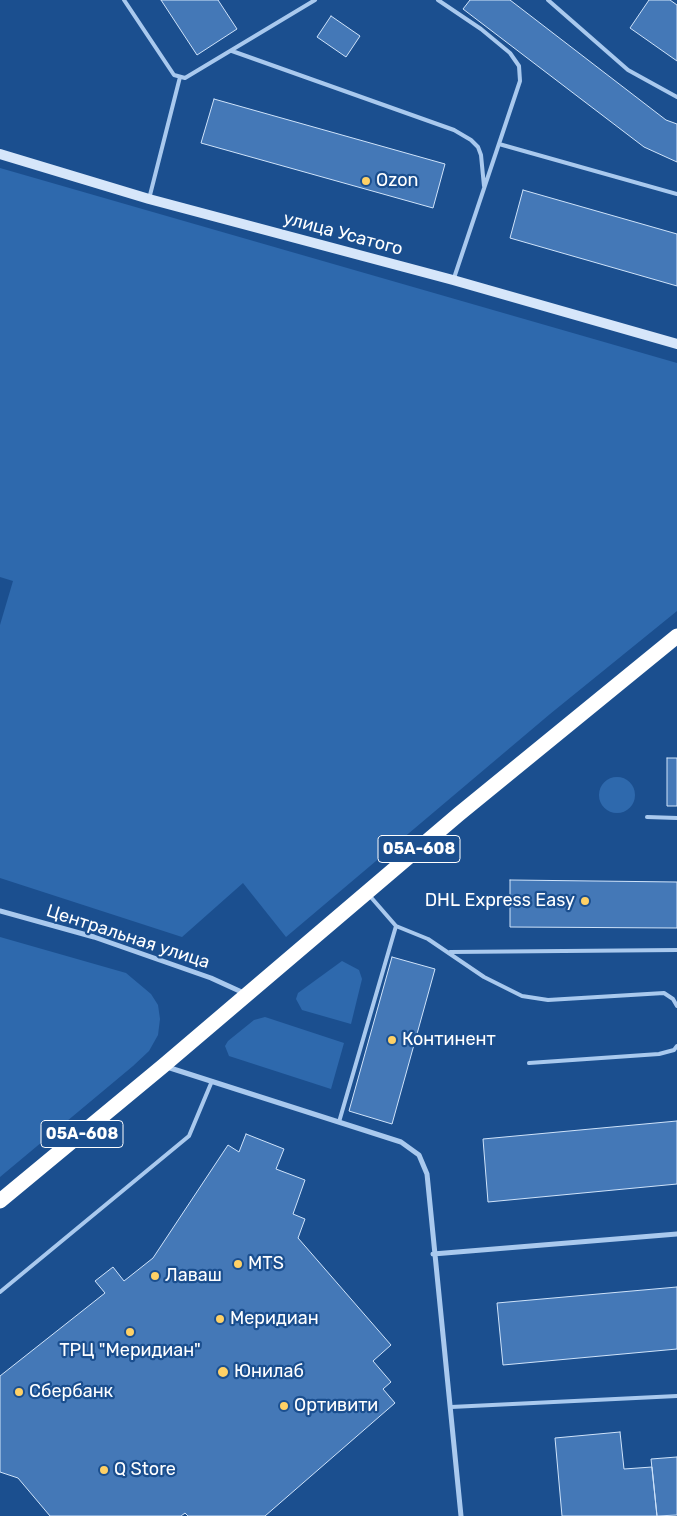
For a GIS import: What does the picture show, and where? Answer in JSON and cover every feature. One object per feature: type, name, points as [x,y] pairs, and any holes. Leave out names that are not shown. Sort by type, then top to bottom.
[{"type":"highway","name":"05А-608","points":[[0,1202],[368,893],[459,814],[677,636]]},
{"type":"street","name":"улица Усатого","points":[[0,154],[149,199],[453,280],[677,344]]},
{"type":"street","name":"Центральная улица","points":[[0,911],[94,937],[211,978],[246,994]]},
{"type":"street","points":[[163,1066],[400,1142],[419,1155],[427,1174],[433,1254],[460,1516]]},
{"type":"street","points":[[433,1254],[677,1234]]},
{"type":"lane","points":[[124,0],[174,75],[180,77],[190,76],[315,0]]},
{"type":"lane","points":[[438,0],[481,29],[510,53],[519,66],[520,81],[453,280]]},
{"type":"lane","points":[[548,0],[628,70],[677,97]]},
{"type":"lane","points":[[232,51],[454,130],[471,140],[478,147],[484,188]]},
{"type":"lane","points":[[149,199],[180,77]]},
{"type":"lane","points":[[499,144],[677,194]]},
{"type":"lane","points":[[647,818],[677,818]]},
{"type":"lane","points":[[368,893],[396,926],[428,939],[450,952],[484,977],[522,996],[548,1000],[664,993],[673,999],[677,1006]]},
{"type":"lane","points":[[339,1122],[396,926]]},
{"type":"lane","points":[[450,952],[677,950]]},
{"type":"lane","points":[[528,1063],[660,1054],[674,1050],[677,1046]]},
{"type":"lane","points":[[0,1292],[189,1136],[212,1081]]},
{"type":"lane","points":[[450,1407],[677,1396]]},
{"type":"shaded area","points":[[0,168],[677,363],[677,611],[550,714],[286,937],[243,883],[182,937],[0,878],[0,625],[13,581],[0,577]]},
{"type":"shaded area","points":[[617,777],[624,778],[630,782],[634,788],[634,802],[630,808],[624,812],[617,813],[610,812],[604,808],[600,802],[599,795],[600,788],[604,782],[610,778]]},
{"type":"shaded area","points":[[0,937],[126,973],[151,994],[158,1005],[160,1019],[158,1035],[149,1051],[0,1177]]},
{"type":"shaded area","points":[[342,961],[359,970],[362,979],[351,1024],[302,1010],[296,999],[298,993]]},
{"type":"shaded area","points":[[265,1017],[344,1043],[331,1089],[229,1056],[225,1046],[228,1041],[254,1020]]},
{"type":"building","points":[[161,0],[218,0],[237,29],[197,55]]},
{"type":"building","points":[[470,0],[510,0],[666,120],[677,124],[677,162],[644,147],[463,9]]},
{"type":"building","points":[[649,0],[670,0],[677,5],[677,61],[630,28]]},
{"type":"building","points":[[331,16],[360,36],[346,57],[317,37]]},
{"type":"building","points":[[214,99],[445,164],[433,208],[201,143]]},
{"type":"building","points":[[523,190],[677,234],[677,286],[510,238]]},
{"type":"building","points":[[667,758],[677,758],[677,806],[667,806]]},
{"type":"building","points":[[510,880],[677,882],[677,928],[510,927]]},
{"type":"building","name":"Континент","points":[[392,957],[435,969],[392,1124],[349,1111]]},
{"type":"building","points":[[677,1121],[677,1184],[488,1202],[483,1139]]},
{"type":"building","name":"Меридиан","points":[[246,1134],[284,1149],[276,1169],[305,1180],[293,1214],[305,1219],[298,1238],[391,1345],[373,1361],[391,1382],[383,1389],[395,1403],[265,1516],[188,1516],[185,1513],[181,1516],[50,1516],[18,1478],[0,1472],[0,1376],[105,1293],[95,1281],[113,1267],[124,1281],[153,1258],[228,1145],[239,1152]]},
{"type":"building","points":[[677,1287],[677,1349],[503,1365],[497,1303]]},
{"type":"building","points":[[620,1432],[624,1469],[652,1467],[657,1516],[562,1516],[555,1438]]},
{"type":"building","points":[[677,1457],[677,1515],[657,1516],[651,1459]]},
{"type":"place","name":"Ozon","points":[[366,181]]},
{"type":"place","name":"DHL Express Easy","points":[[585,901]]},
{"type":"place","name":"Континент","points":[[392,1040]]},
{"type":"place","name":"MTS","points":[[238,1264]]},
{"type":"place","name":"Лаваш","points":[[155,1276]]},
{"type":"place","name":"Меридиан","points":[[220,1319]]},
{"type":"place","name":"ТРЦ \"Меридиан\"","points":[[130,1332]]},
{"type":"place","name":"Юнилаб","points":[[223,1372]]},
{"type":"place","name":"Сбербанк","points":[[19,1392]]},
{"type":"place","name":"Ортивити","points":[[284,1406]]},
{"type":"place","name":"Q Store","points":[[104,1470]]}]
